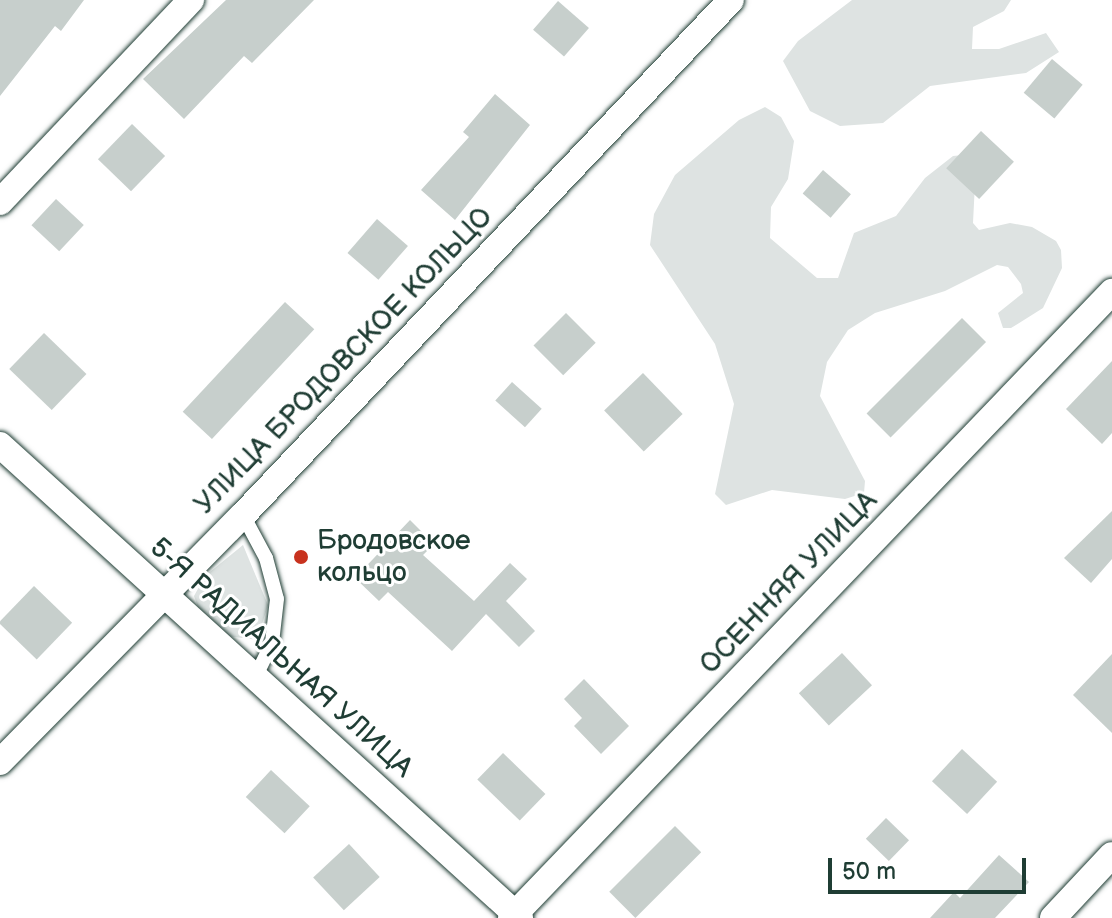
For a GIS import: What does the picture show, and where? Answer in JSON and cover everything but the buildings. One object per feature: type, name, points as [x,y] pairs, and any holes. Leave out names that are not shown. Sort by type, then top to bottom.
[{"type":"street","points":[[0,202],[191,0]]},
{"type":"street","name":"УЛИЦА БРОДОВСКОЕ КОЛЬЦО","points":[[0,762],[162,593],[243,515],[731,0]]},
{"type":"street","name":"ОСЕННЯЯ УЛИЦА","points":[[515,917],[1112,292]]},
{"type":"street","name":"5-Я РАДИАЛЬНАЯ УЛИЦА","points":[[0,445],[515,917]]},
{"type":"street","points":[[1053,918],[1112,855]]},
{"type":"lane","points":[[243,515],[266,558],[277,599],[272,643],[255,678]]},
{"type":"shaded area","points":[[852,0],[1011,0],[1004,11],[973,27],[972,49],[999,49],[1046,33],[1059,52],[1026,73],[930,86],[883,123],[840,126],[810,111],[783,61],[798,41]]},
{"type":"shaded area","points":[[765,107],[781,117],[794,141],[788,179],[771,207],[770,238],[817,278],[838,278],[854,233],[896,216],[925,178],[953,156],[963,155],[975,183],[973,223],[979,230],[1010,223],[1032,227],[1056,241],[1061,250],[1062,268],[1043,308],[1011,328],[1003,328],[998,313],[1023,293],[1021,284],[1008,267],[997,265],[945,291],[875,313],[848,330],[827,362],[820,396],[865,481],[864,493],[845,499],[772,490],[726,505],[715,494],[734,404],[715,344],[650,245],[654,214],[675,175],[739,120]]},
{"type":"shaded area","points":[[243,545],[268,605],[257,640],[227,636],[199,610],[194,596],[205,576]]},
{"type":"place","name":"Бродовское кольцо","points":[[301,557]]}]
